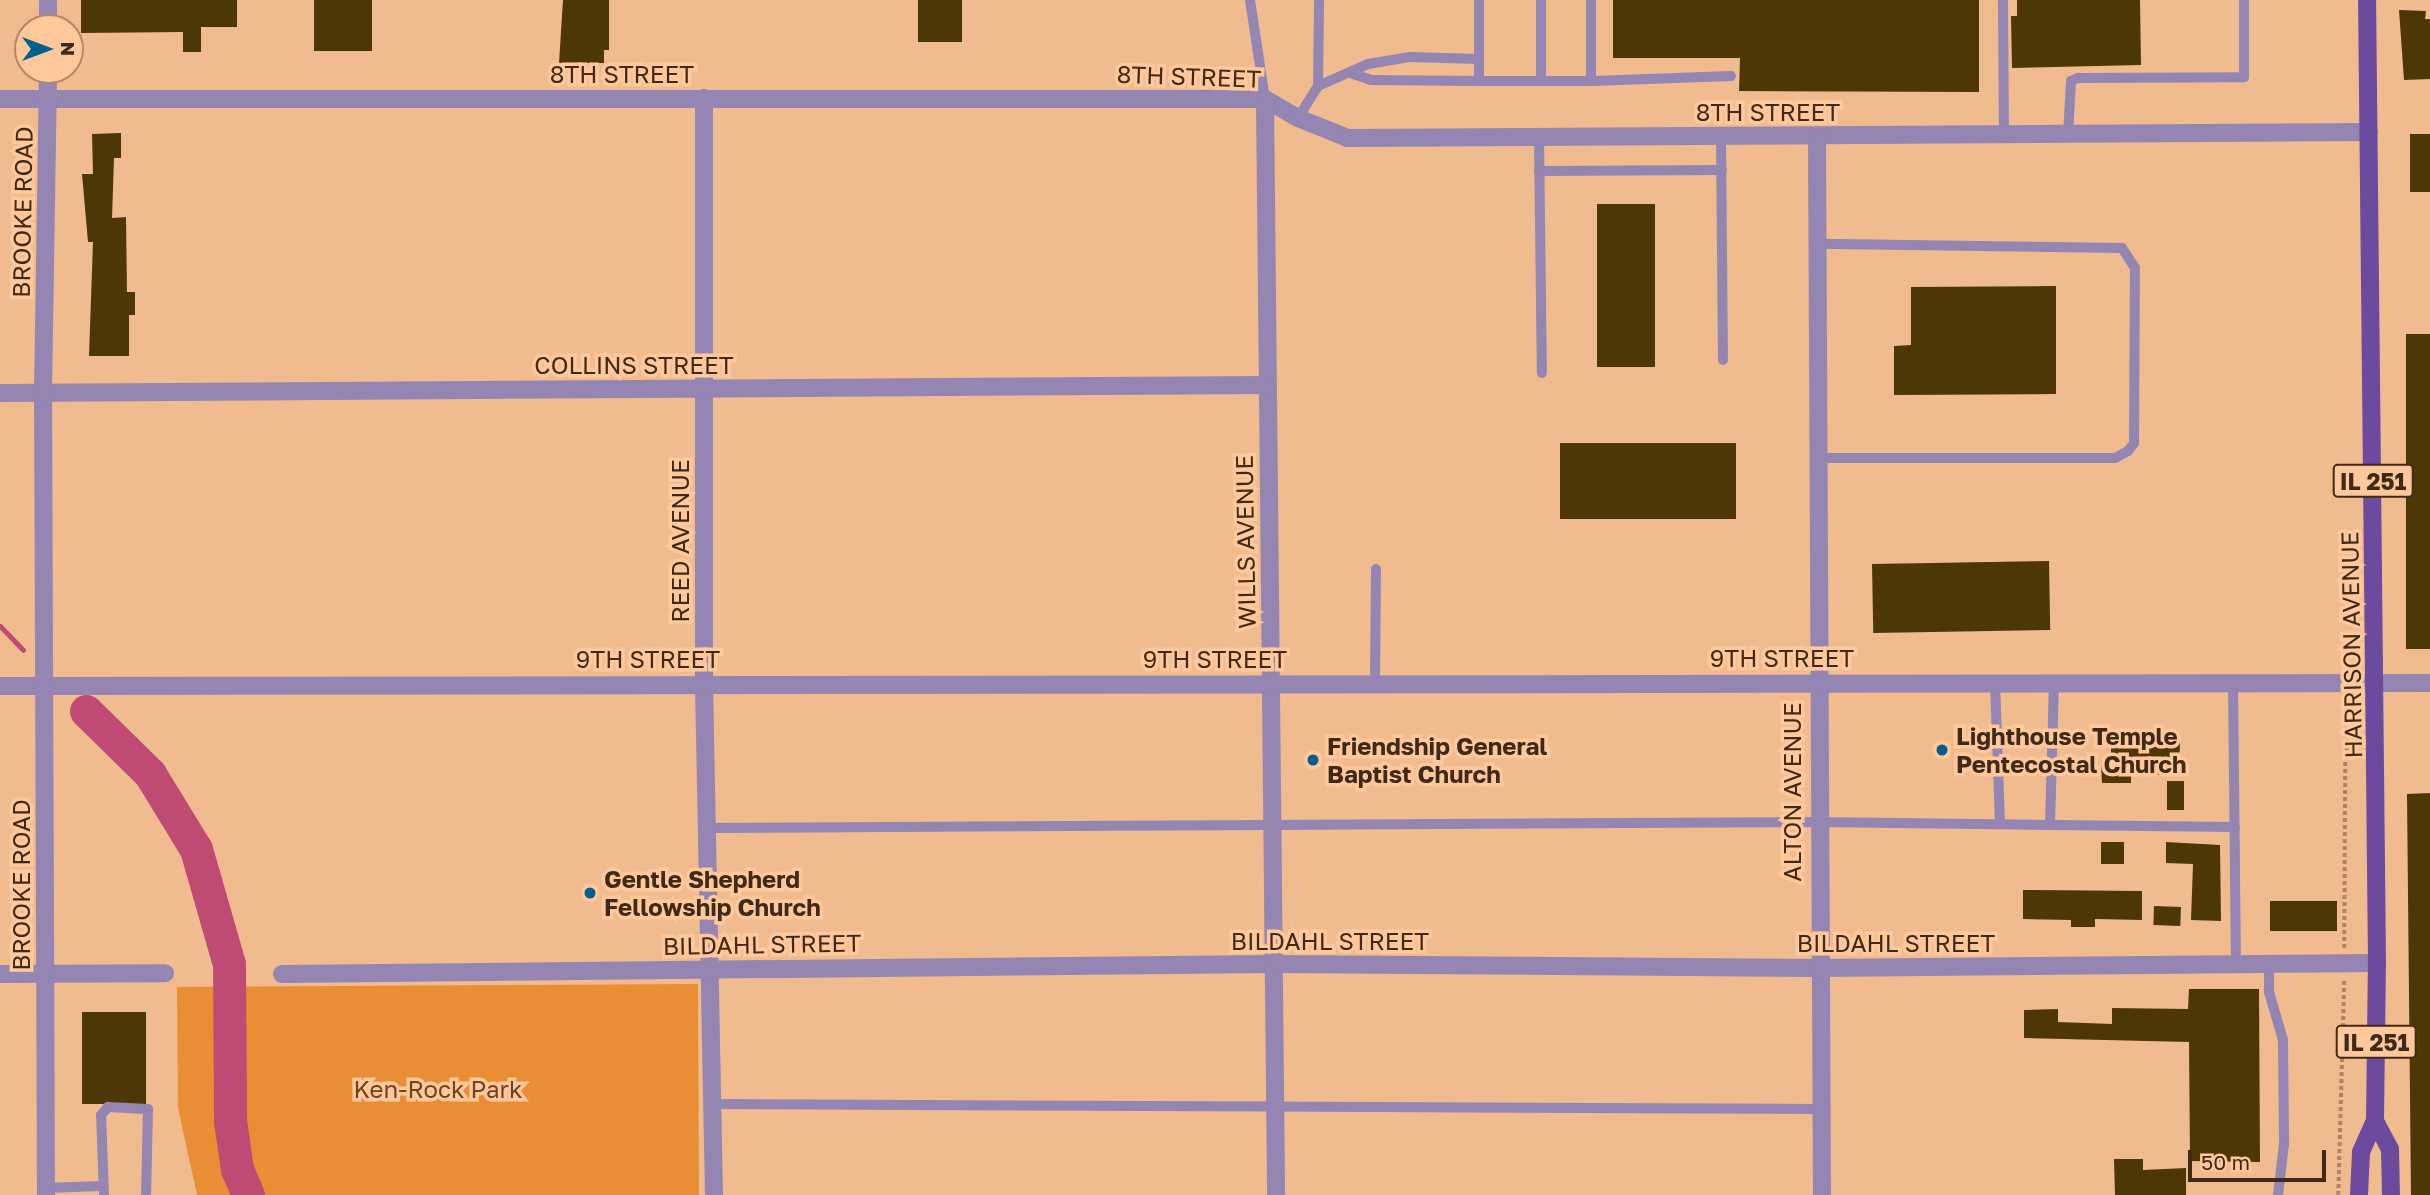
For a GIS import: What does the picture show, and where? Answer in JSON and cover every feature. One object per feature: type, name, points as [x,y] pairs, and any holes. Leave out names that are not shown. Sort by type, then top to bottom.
[{"type":"main road","name":"HARRISON AVENUE","points":[[2360,1195],[2361,1152],[2375,1121],[2377,963],[2367,0]]},
{"type":"main road","name":"HARRISON AVENUE","points":[[2375,1121],[2390,1149],[2391,1195]]},
{"type":"street","name":"BROOKE ROAD","points":[[46,1191],[43,393],[48,84]]},
{"type":"street","name":"REED AVENUE","points":[[704,98],[704,684],[714,1195]]},
{"type":"street","name":"8TH STREET","points":[[0,99],[1265,99],[1298,118],[1348,138],[2369,132]]},
{"type":"street","name":"WILLS AVENUE","points":[[1265,99],[1276,1195]]},
{"type":"street","name":"ALTON AVENUE","points":[[1817,136],[1816,683],[1822,1195]]},
{"type":"street","name":"COLLINS STREET","points":[[0,393],[1268,386]]},
{"type":"street","name":"9TH STREET","points":[[0,686],[2430,682]]},
{"type":"street","name":"BILDAHL STREET","points":[[282,974],[1273,964],[1818,968],[2377,963]]},
{"type":"street","points":[[0,974],[165,973]]},
{"type":"lane","points":[[1250,0],[1265,99]]},
{"type":"lane","points":[[1298,118],[1318,86],[1319,0]]},
{"type":"lane","points":[[1479,0],[1479,81]]},
{"type":"lane","points":[[1541,0],[1541,81]]},
{"type":"lane","points":[[1591,0],[1591,81]]},
{"type":"lane","points":[[2003,0],[2004,135]]},
{"type":"lane","points":[[2068,135],[2071,81],[2078,78],[2245,77],[2245,0]]},
{"type":"lane","points":[[1318,86],[1353,74],[1368,64],[1410,58],[1479,59]]},
{"type":"lane","points":[[1353,74],[1371,80],[1479,81],[1591,81],[1731,76]]},
{"type":"lane","points":[[1721,137],[1723,360]]},
{"type":"lane","points":[[1539,138],[1542,373]]},
{"type":"lane","points":[[1539,171],[1722,170]]},
{"type":"lane","points":[[1816,458],[2115,458],[2128,451],[2134,443],[2135,268],[2122,248],[1817,244]]},
{"type":"lane","points":[[1375,683],[1376,569]]},
{"type":"lane","points":[[1995,682],[2000,824]]},
{"type":"lane","points":[[2050,825],[2054,682]]},
{"type":"lane","points":[[2233,682],[2236,964]]},
{"type":"lane","points":[[706,828],[1817,822],[2235,827]]},
{"type":"lane","points":[[2269,964],[2269,992],[2283,1040],[2284,1144],[2278,1195]]},
{"type":"lane","points":[[712,1104],[1820,1109]]},
{"type":"lane","points":[[46,1191],[102,1191],[102,1110],[144,1107],[149,1111],[146,1195]]},
{"type":"path","points":[[2338,1195],[2344,963],[2344,757],[2353,721],[2352,682]]},
{"type":"green space","name":"Ken-Rock Park","points":[[698,984],[699,1195],[197,1195],[178,1108],[177,987]]},
{"type":"building","points":[[81,0],[237,0],[237,27],[201,27],[201,52],[183,52],[183,32],[84,33],[84,14],[81,14]]},
{"type":"building","points":[[314,0],[372,0],[372,51],[314,51]]},
{"type":"building","points":[[563,0],[609,0],[609,50],[604,50],[604,63],[559,63]]},
{"type":"building","points":[[918,0],[962,0],[962,42],[918,42]]},
{"type":"building","points":[[1613,0],[1979,0],[1979,92],[1739,91],[1740,58],[1613,58]]},
{"type":"building","points":[[2017,0],[2140,0],[2141,65],[2012,68],[2011,16],[2017,16]]},
{"type":"building","points":[[2399,10],[2426,11],[2425,19],[2430,19],[2430,79],[2404,80]]},
{"type":"building","points":[[121,133],[121,158],[114,158],[112,218],[126,217],[127,292],[135,292],[135,315],[129,315],[129,356],[89,356],[93,242],[88,242],[82,174],[93,174],[92,134]]},
{"type":"building","points":[[2410,134],[2430,134],[2430,192],[2410,192]]},
{"type":"building","points":[[1597,204],[1655,204],[1655,367],[1597,367]]},
{"type":"building","points":[[2056,286],[2056,394],[1894,395],[1894,346],[1911,345],[1911,287]]},
{"type":"building","points":[[2406,334],[2430,334],[2430,649],[2406,649]]},
{"type":"building","points":[[1560,443],[1736,443],[1736,519],[1560,519]]},
{"type":"building","points":[[2049,561],[2050,630],[1873,633],[1872,564]]},
{"type":"building","points":[[2111,731],[2139,731],[2139,740],[2180,740],[2179,775],[2131,774],[2131,783],[2102,783],[2101,761],[2111,761]]},
{"type":"building","points":[[2167,781],[2184,781],[2184,810],[2167,810]]},
{"type":"building","points":[[2430,793],[2430,1195],[2411,1195],[2407,794]]},
{"type":"building","points":[[2101,842],[2124,842],[2124,864],[2101,864]]},
{"type":"building","points":[[2166,842],[2220,845],[2221,921],[2191,920],[2193,864],[2166,863]]},
{"type":"building","points":[[2023,890],[2142,891],[2142,920],[2095,919],[2095,927],[2071,927],[2071,920],[2023,919]]},
{"type":"building","points":[[2270,901],[2337,901],[2337,931],[2270,931]]},
{"type":"building","points":[[2154,906],[2181,907],[2180,926],[2153,925]]},
{"type":"building","points":[[2189,989],[2259,989],[2260,1162],[2190,1161],[2189,1042],[2024,1038],[2024,1010],[2058,1009],[2058,1022],[2112,1024],[2112,1008],[2188,1009]]},
{"type":"building","points":[[82,1012],[146,1012],[146,1104],[82,1104]]},
{"type":"building","points":[[2114,1159],[2143,1159],[2143,1170],[2186,1168],[2186,1195],[2115,1195]]},
{"type":"waterway","points":[[0,626],[23,650]]},
{"type":"waterway","points":[[86,711],[150,774],[196,849],[229,964],[230,1121],[237,1169],[248,1195]]},
{"type":"place","name":"Lighthouse Temple Pentecostal Church","points":[[1942,750]]},
{"type":"place","name":"Friendship General Baptist Church","points":[[1313,760]]},
{"type":"place","name":"Gentle Shepherd Fellowship Church","points":[[590,893]]}]
